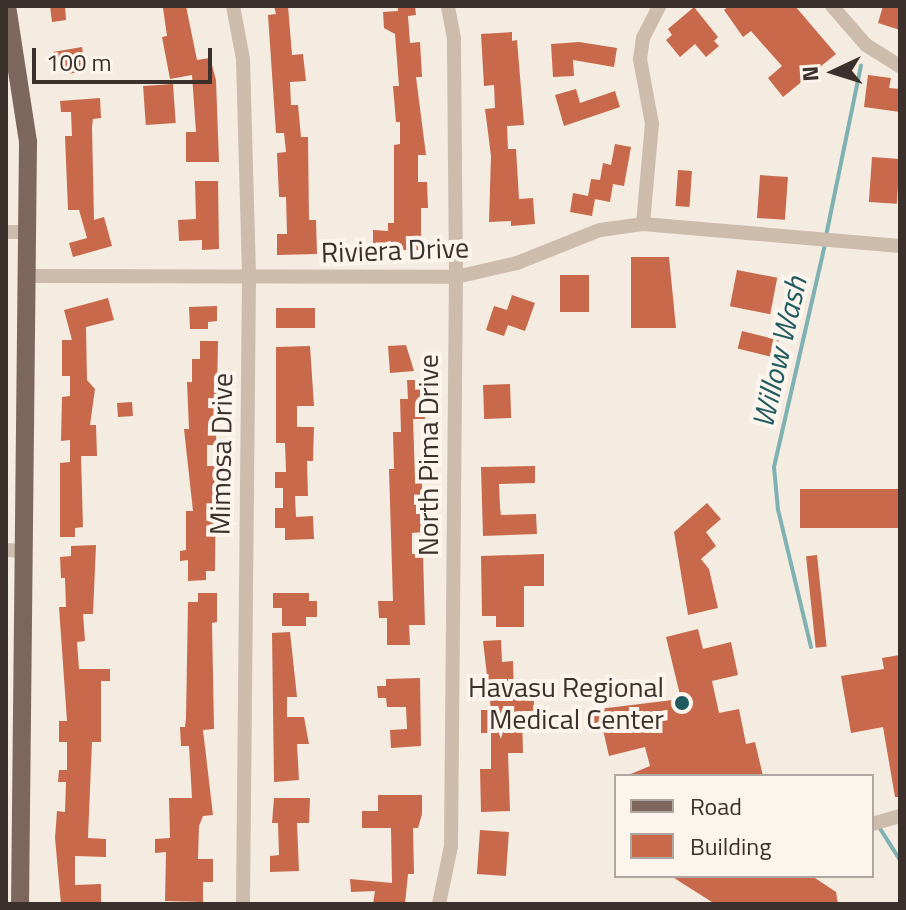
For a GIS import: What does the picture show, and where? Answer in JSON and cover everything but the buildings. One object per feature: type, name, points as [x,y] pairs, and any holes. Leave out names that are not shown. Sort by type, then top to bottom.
[{"type":"main road","points":[[7,6],[11,48],[28,142],[27,276],[15,551],[20,904]]},
{"type":"street","name":"Mimosa Drive","points":[[233,6],[243,59],[249,278],[243,904]]},
{"type":"street","name":"North Pima Drive","points":[[439,904],[451,846],[456,277],[454,38],[448,6]]},
{"type":"street","points":[[643,224],[652,124],[640,59],[643,38],[659,6]]},
{"type":"street","points":[[832,6],[866,45],[900,66]]},
{"type":"street","name":"Riviera Drive","points":[[27,276],[456,277],[517,263],[600,230],[643,224],[900,246]]},
{"type":"street","points":[[6,232],[27,232]]},
{"type":"waterway","name":"Willow Wash","points":[[826,236],[861,66]]},
{"type":"waterway","name":"Willow Wash","points":[[811,647],[778,510],[774,467],[825,245]]},
{"type":"waterway","name":"Willow Wash","points":[[874,819],[900,860]]},
{"type":"place","name":"Havasu Regional Medical Center","points":[[682,703]]}]
